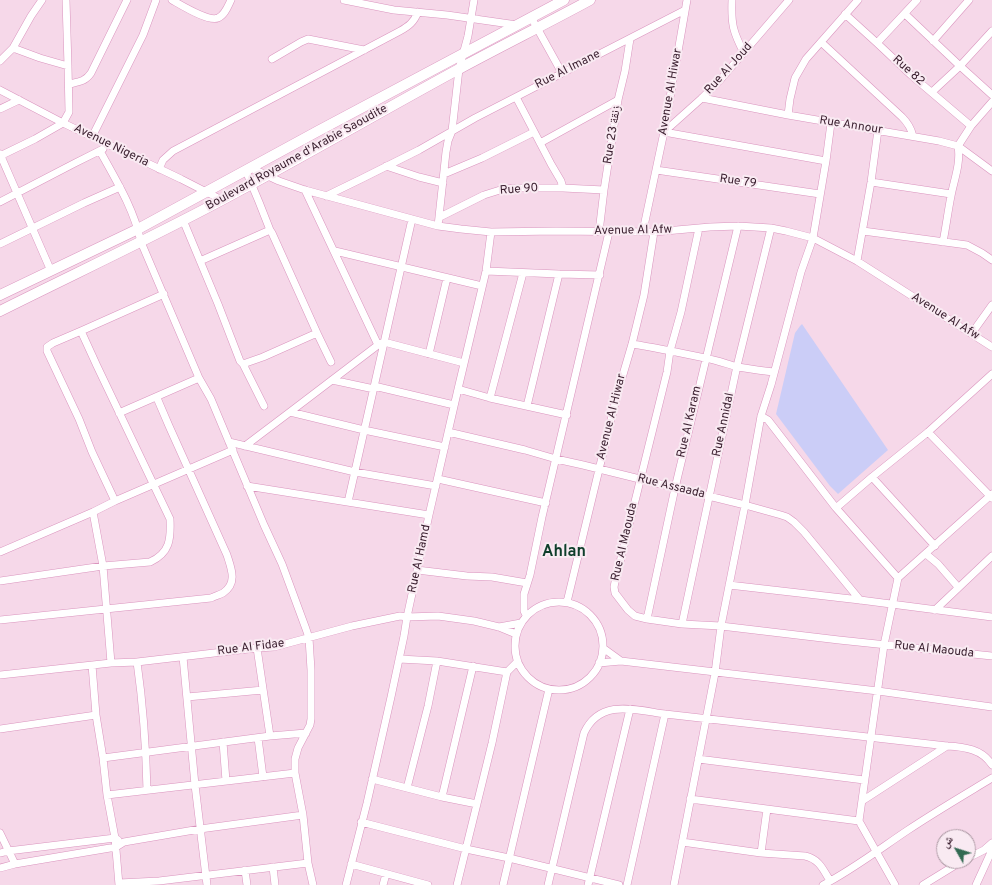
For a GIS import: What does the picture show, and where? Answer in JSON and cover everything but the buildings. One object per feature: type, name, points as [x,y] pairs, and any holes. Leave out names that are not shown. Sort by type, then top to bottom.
[{"type":"main road","name":"Boulevard Royaume d'Arabie Saoudite","points":[[0,295],[138,229],[564,0]]},
{"type":"main road","name":"Boulevard Royaume d'Arabie Saoudite","points":[[0,311],[141,242],[222,200],[459,69],[590,0]]},
{"type":"street","points":[[1,58],[13,48],[42,0]]},
{"type":"street","points":[[51,271],[0,155],[35,139],[63,123],[69,112],[66,0]]},
{"type":"street","points":[[69,84],[86,80],[91,74],[127,0]]},
{"type":"street","points":[[92,136],[143,35],[156,0]]},
{"type":"street","points":[[172,0],[201,15],[210,18],[217,18],[222,15],[231,0]]},
{"type":"street","points":[[344,0],[394,10],[447,15],[517,25]]},
{"type":"street","points":[[438,226],[446,152],[452,131],[459,69],[472,19],[474,0]]},
{"type":"street","name":"Avenue Al Hiwar","points":[[643,231],[664,132],[687,0]]},
{"type":"street","points":[[732,0],[733,28],[736,38],[744,53]]},
{"type":"street","name":"Rue Al Joud","points":[[664,132],[702,98],[744,53],[789,0]]},
{"type":"street","points":[[788,115],[795,78],[806,59],[858,0]]},
{"type":"street","points":[[877,42],[918,0]]},
{"type":"street","points":[[933,41],[969,0]]},
{"type":"street","name":"Rue Al Imane","points":[[326,196],[419,150],[516,97],[685,10]]},
{"type":"street","points":[[159,169],[163,160],[178,148],[410,25],[416,18],[418,12]]},
{"type":"street","name":"Rue 82","points":[[845,14],[911,75],[971,126]]},
{"type":"street","points":[[905,14],[992,95]]},
{"type":"street","points":[[531,17],[562,73]]},
{"type":"street","points":[[932,92],[960,66],[992,31]]},
{"type":"street","points":[[272,59],[308,39],[364,50]]},
{"type":"street","name":"Rue 23 زنقة","points":[[599,232],[618,100],[625,71],[630,39]]},
{"type":"street","points":[[821,42],[908,123],[913,136]]},
{"type":"street","points":[[13,48],[68,66]]},
{"type":"street","name":"Avenue Nigeria","points":[[0,90],[63,123],[222,200]]},
{"type":"street","points":[[516,97],[561,181],[563,188]]},
{"type":"street","name":"Rue Annour","points":[[702,98],[831,123],[940,141],[958,146],[992,171]]},
{"type":"street","points":[[0,109],[18,100]]},
{"type":"street","points":[[540,143],[618,100]]},
{"type":"street","points":[[943,242],[951,194],[958,165],[958,146],[971,126],[992,102]]},
{"type":"street","points":[[674,885],[761,416],[771,385],[801,272],[812,238],[826,161],[831,123]]},
{"type":"street","points":[[857,261],[871,182],[878,130]]},
{"type":"street","points":[[444,174],[482,158],[534,132]]},
{"type":"street","points":[[664,132],[826,161]]},
{"type":"street","points":[[0,202],[111,146]]},
{"type":"street","points":[[100,151],[131,209],[141,242],[199,378],[211,399],[247,486],[282,564],[309,638],[311,670],[311,719],[310,725],[296,754],[295,773],[303,815],[308,863],[313,885]]},
{"type":"street","points":[[386,166],[443,183]]},
{"type":"street","points":[[248,170],[270,230],[331,362]]},
{"type":"street","name":"Avenue Al Afw","points":[[248,170],[305,190],[438,226],[491,232],[654,232],[710,226],[771,228],[786,231],[812,238],[857,261],[992,346]]},
{"type":"street","name":"Rue 79","points":[[656,170],[820,194]]},
{"type":"street","points":[[871,182],[951,194]]},
{"type":"street","points":[[0,244],[120,187]]},
{"type":"street","name":"Rue 90","points":[[440,217],[484,195],[514,188],[604,190]]},
{"type":"street","points":[[305,190],[381,344]]},
{"type":"street","points":[[348,502],[374,387],[381,344],[412,219]]},
{"type":"street","points":[[183,220],[240,361],[243,364],[264,406]]},
{"type":"street","name":"Rue Al Karam","points":[[647,618],[675,488],[738,226]]},
{"type":"street","name":"Rue Al Maouda","points":[[699,228],[681,312],[670,350],[667,372],[614,587],[615,593],[628,610],[635,616],[682,624],[721,626],[992,656]]},
{"type":"street","name":"Rue Annidal","points":[[682,624],[737,366],[771,228]]},
{"type":"street","points":[[200,261],[270,230]]},
{"type":"street","points":[[863,231],[967,245],[992,260]]},
{"type":"street","name":"Rue Al Hamd","points":[[346,885],[372,779],[429,515],[486,271],[491,232]]},
{"type":"street","points":[[526,616],[524,610],[524,594],[530,575],[566,415],[610,232]]},
{"type":"street","name":"Avenue Al Hiwar","points":[[567,602],[617,395],[644,295],[654,232]]},
{"type":"street","points":[[334,251],[482,286]]},
{"type":"street","points":[[486,271],[600,275]]},
{"type":"street","points":[[490,398],[523,273]]},
{"type":"street","points":[[527,406],[559,274]]},
{"type":"street","points":[[429,354],[447,278]]},
{"type":"street","points":[[115,501],[95,458],[80,419],[47,350],[48,346],[53,342],[82,331],[164,294]]},
{"type":"street","points":[[972,333],[992,305]]},
{"type":"street","points":[[0,581],[103,566],[150,562],[157,559],[164,553],[168,543],[170,534],[170,519],[82,331]]},
{"type":"street","points":[[243,364],[317,334]]},
{"type":"street","points":[[244,446],[381,344],[464,363]]},
{"type":"street","points":[[632,344],[670,350],[737,366],[774,372]]},
{"type":"street","points":[[836,508],[928,432],[992,374]]},
{"type":"street","points":[[120,414],[199,378]]},
{"type":"street","points":[[332,380],[374,387],[454,405]]},
{"type":"street","points":[[458,389],[490,398],[566,415]]},
{"type":"street","points":[[0,620],[211,598],[223,593],[229,587],[233,572],[227,555],[157,398]]},
{"type":"street","points":[[290,412],[364,430],[445,447]]},
{"type":"street","points":[[761,416],[768,420],[836,508],[898,578]]},
{"type":"street","name":"Rue Assaada","points":[[448,432],[745,505],[787,517],[804,532],[860,600]]},
{"type":"street","points":[[896,885],[859,821],[884,645],[898,578],[991,496],[928,432]]},
{"type":"street","points":[[229,442],[355,472],[436,486]]},
{"type":"street","points":[[0,552],[233,450]]},
{"type":"street","points":[[872,477],[934,546]]},
{"type":"street","points":[[438,479],[546,503]]},
{"type":"street","points":[[247,486],[429,515]]},
{"type":"street","points":[[93,512],[103,566],[111,663]]},
{"type":"street","points":[[926,554],[938,564],[958,587]]},
{"type":"street","points":[[935,610],[992,556]]},
{"type":"street","points":[[417,570],[467,576],[492,577],[527,583]]},
{"type":"street","points":[[729,585],[992,617]]},
{"type":"street","points":[[556,601],[567,602],[584,609],[591,615],[600,630],[603,639],[603,648],[600,663],[593,674],[584,682],[574,688],[562,690],[550,689],[539,686],[530,680],[522,671],[517,662],[514,648],[516,634],[526,616],[535,608],[556,601]]},
{"type":"street","name":"Rue Al Fidae","points":[[0,675],[274,647],[352,626],[400,616],[438,616],[499,627],[516,634]]},
{"type":"street","name":"Rue Al Fidae","points":[[499,627],[521,623]]},
{"type":"street","points":[[257,648],[270,736]]},
{"type":"street","points":[[603,648],[621,662]]},
{"type":"street","points":[[183,657],[191,747],[207,885]]},
{"type":"street","points":[[399,659],[437,661],[508,672]]},
{"type":"street","points":[[407,788],[428,706],[437,661]]},
{"type":"street","points":[[137,662],[141,685],[147,790]]},
{"type":"street","points":[[457,885],[508,672],[517,662]]},
{"type":"street","points":[[600,663],[621,662],[878,691],[992,707]]},
{"type":"street","points":[[92,665],[96,716],[107,795],[115,838],[119,884],[160,883],[206,875],[308,863]]},
{"type":"street","points":[[442,797],[473,666]]},
{"type":"street","points":[[503,885],[550,689]]},
{"type":"street","points":[[187,697],[263,690]]},
{"type":"street","points":[[548,885],[584,733],[594,718],[604,712],[614,709],[630,709],[969,749],[978,752],[992,765]]},
{"type":"street","points":[[589,881],[630,709]]},
{"type":"street","points":[[627,885],[665,714]]},
{"type":"street","points":[[0,729],[96,716]]},
{"type":"street","points":[[103,758],[270,736],[306,733]]},
{"type":"street","points":[[258,738],[263,777]]},
{"type":"street","points":[[223,742],[226,781]]},
{"type":"street","points":[[862,801],[947,746]]},
{"type":"street","points":[[698,759],[864,780]]},
{"type":"street","points":[[107,795],[295,773]]},
{"type":"street","points":[[823,885],[992,778]]},
{"type":"street","points":[[372,779],[442,797],[477,804]]},
{"type":"street","points":[[690,799],[859,821]]},
{"type":"street","points":[[761,853],[767,809]]},
{"type":"street","points":[[0,868],[15,864],[116,847],[124,842],[200,829],[303,815]]},
{"type":"street","points":[[361,822],[466,849],[509,858],[589,881],[619,885]]},
{"type":"street","points":[[0,833],[15,864]]},
{"type":"street","points":[[0,853],[115,838],[124,842]]},
{"type":"street","points":[[682,842],[761,853],[810,857],[819,863],[830,881]]},
{"type":"street","points":[[976,854],[984,850],[992,843]]},
{"type":"street","points":[[976,885],[992,850]]},
{"type":"street","points":[[351,864],[425,885]]},
{"type":"street","points":[[273,867],[275,885]]},
{"type":"street","points":[[923,885],[949,869]]},
{"type":"street","points":[[245,870],[247,885]]},
{"type":"street","points":[[383,885],[386,874]]},
{"type":"shaded area","points":[[802,324],[888,450],[838,494],[830,486],[776,414],[795,333]]},
{"type":"district","name":"Ahlan","points":[[564,553]]}]
